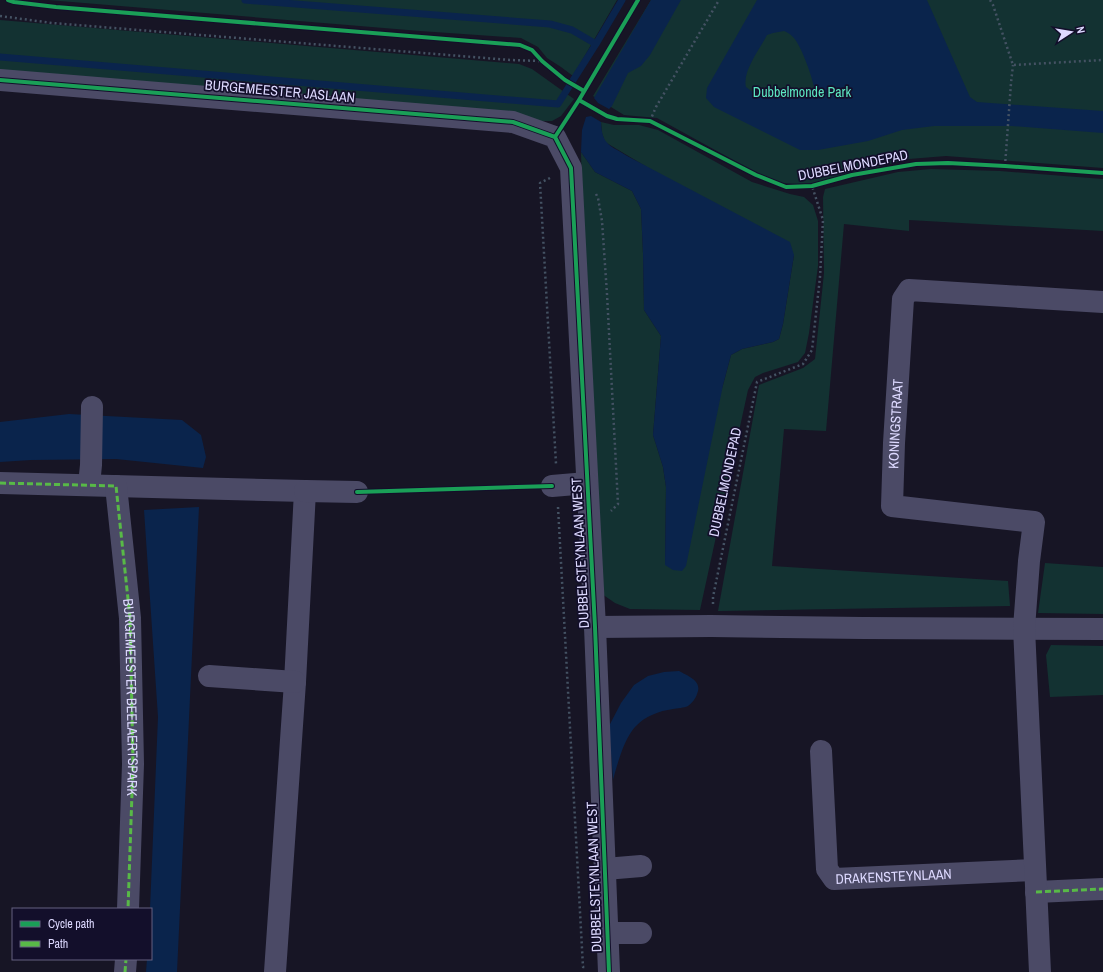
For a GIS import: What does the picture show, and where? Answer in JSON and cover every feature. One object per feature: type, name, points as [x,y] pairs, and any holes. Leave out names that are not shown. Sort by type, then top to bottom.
[{"type":"street","name":"BURGEMEESTER JASLAAN","points":[[0,80],[513,122],[555,137]]},
{"type":"street","name":"DUBBELSTEYNLAAN WEST","points":[[555,137],[571,168],[595,627],[612,868],[625,933],[599,969]]},
{"type":"street","name":"KONINGSTRAAT","points":[[1024,628],[1029,561],[1034,522],[892,506],[894,443],[903,299],[909,290],[1103,302]]},
{"type":"street","points":[[90,475],[92,408]]},
{"type":"street","points":[[0,483],[90,475],[116,486],[357,492]]},
{"type":"street","points":[[554,486],[587,483]]},
{"type":"street","name":"BURGEMEESTER BEELAERTSPARK","points":[[116,486],[130,618],[134,764],[128,908]]},
{"type":"street","points":[[275,972],[295,682],[305,491]]},
{"type":"street","points":[[595,627],[711,626],[1103,629]]},
{"type":"street","points":[[1024,628],[1040,972]]},
{"type":"street","points":[[209,676],[295,682]]},
{"type":"street","name":"DRAKENSTEYNLAAN","points":[[821,751],[827,869],[834,879],[1035,870]]},
{"type":"street","points":[[612,868],[641,866]]},
{"type":"street","points":[[1036,892],[1103,889]]},
{"type":"street","points":[[125,972],[126,960]]},
{"type":"path","points":[[650,121],[656,107],[719,0]]},
{"type":"path","points":[[990,0],[1013,65],[1005,166]]},
{"type":"path","points":[[0,16],[67,24],[510,60],[542,61]]},
{"type":"path","points":[[537,56],[548,66]]},
{"type":"path","points":[[1013,65],[1103,60]]},
{"type":"path","points":[[644,120],[657,124]]},
{"type":"path","points":[[998,165],[1012,166]]},
{"type":"path","points":[[571,168],[540,183],[554,486],[583,967],[599,969]]},
{"type":"path","points":[[595,191],[598,198],[602,228],[607,294],[618,504],[608,516]]},
{"type":"green space","points":[[48,0],[617,0],[573,76],[547,58],[538,47],[521,38]]},
{"type":"green space","name":"Dubbelmonde Park","points":[[651,0],[1103,0],[1103,168],[946,156],[909,159],[809,185],[782,183],[755,172],[657,118],[624,115],[593,96]]},
{"type":"green space","points":[[0,20],[519,64],[532,69],[574,99],[561,116],[552,121],[539,121],[0,72]]},
{"type":"green space","points":[[601,122],[614,125],[639,125],[658,130],[752,182],[804,197],[813,205],[818,221],[818,266],[805,353],[798,362],[755,377],[748,390],[700,610],[630,609],[615,603],[602,594],[581,152],[595,172],[632,191],[641,209],[644,310],[661,336],[653,435],[663,467],[666,487],[665,564],[723,385],[731,355],[742,349],[773,342],[779,339],[783,324],[794,255],[605,142]]},
{"type":"green space","points":[[931,169],[1000,171],[1103,179],[1103,231],[909,220],[909,231],[844,224],[826,431],[784,429],[772,566],[1008,581],[1010,606],[718,611],[759,385],[803,368],[815,359],[824,273],[823,197],[825,189],[898,172]]},
{"type":"green space","points":[[1045,563],[1103,567],[1103,614],[1038,613]]},
{"type":"green space","points":[[1051,645],[1103,646],[1103,695],[1050,697],[1046,655]]},
{"type":"water","points":[[651,0],[681,0],[650,55],[641,66],[628,73],[612,106],[609,109],[598,103],[594,98]]},
{"type":"water","points":[[757,0],[927,0],[970,97],[977,102],[1103,111],[1103,133],[1012,126],[934,126],[902,130],[868,141],[818,150],[800,150],[714,107],[706,98],[707,88]],"holes":[[[784,31],[792,36],[799,45],[811,75],[814,87],[810,95],[800,98],[778,98],[755,94],[746,87],[745,81],[752,60],[767,35]]]},
{"type":"water","points":[[591,116],[601,122],[603,136],[612,147],[790,242],[794,255],[783,324],[779,339],[773,342],[742,349],[731,355],[723,385],[686,566],[682,571],[673,570],[665,565],[666,487],[663,467],[653,435],[661,336],[644,310],[641,209],[632,191],[595,172],[581,152],[582,130],[586,117]]},
{"type":"water","points":[[69,414],[182,420],[201,435],[206,457],[203,468],[116,459],[0,462],[0,422]]},
{"type":"water","points":[[199,507],[177,972],[146,972],[147,960],[152,960],[152,908],[150,908],[158,717],[144,510]]},
{"type":"water","points":[[679,671],[696,682],[698,689],[695,699],[686,707],[663,711],[652,715],[639,723],[627,738],[613,780],[609,726],[621,703],[634,685],[648,676],[664,672]]},
{"type":"waterway","points":[[245,0],[550,24],[572,30],[596,44]]},
{"type":"waterway","points":[[0,57],[558,104],[622,0]]},
{"type":"marked path","points":[[0,483],[116,486],[130,618],[133,764],[128,908]]},
{"type":"marked path","points":[[1036,892],[1103,889]]},
{"type":"marked path","points":[[125,972],[126,960]]},
{"type":"cycle path","points":[[8,0],[56,7],[520,45],[532,50],[542,61],[565,80],[584,91]]},
{"type":"cycle path","points":[[555,137],[579,100],[638,0]]},
{"type":"cycle path","points":[[0,80],[513,122],[555,137]]},
{"type":"cycle path","name":"DUBBELMONDEPAD","points":[[579,100],[607,116],[617,119],[650,121],[756,175],[786,187],[812,186],[852,175],[916,164],[948,163],[1103,173]]},
{"type":"cycle path","points":[[555,137],[571,168],[595,627],[609,972]]},
{"type":"cycle path","points":[[357,492],[552,486]]}]
